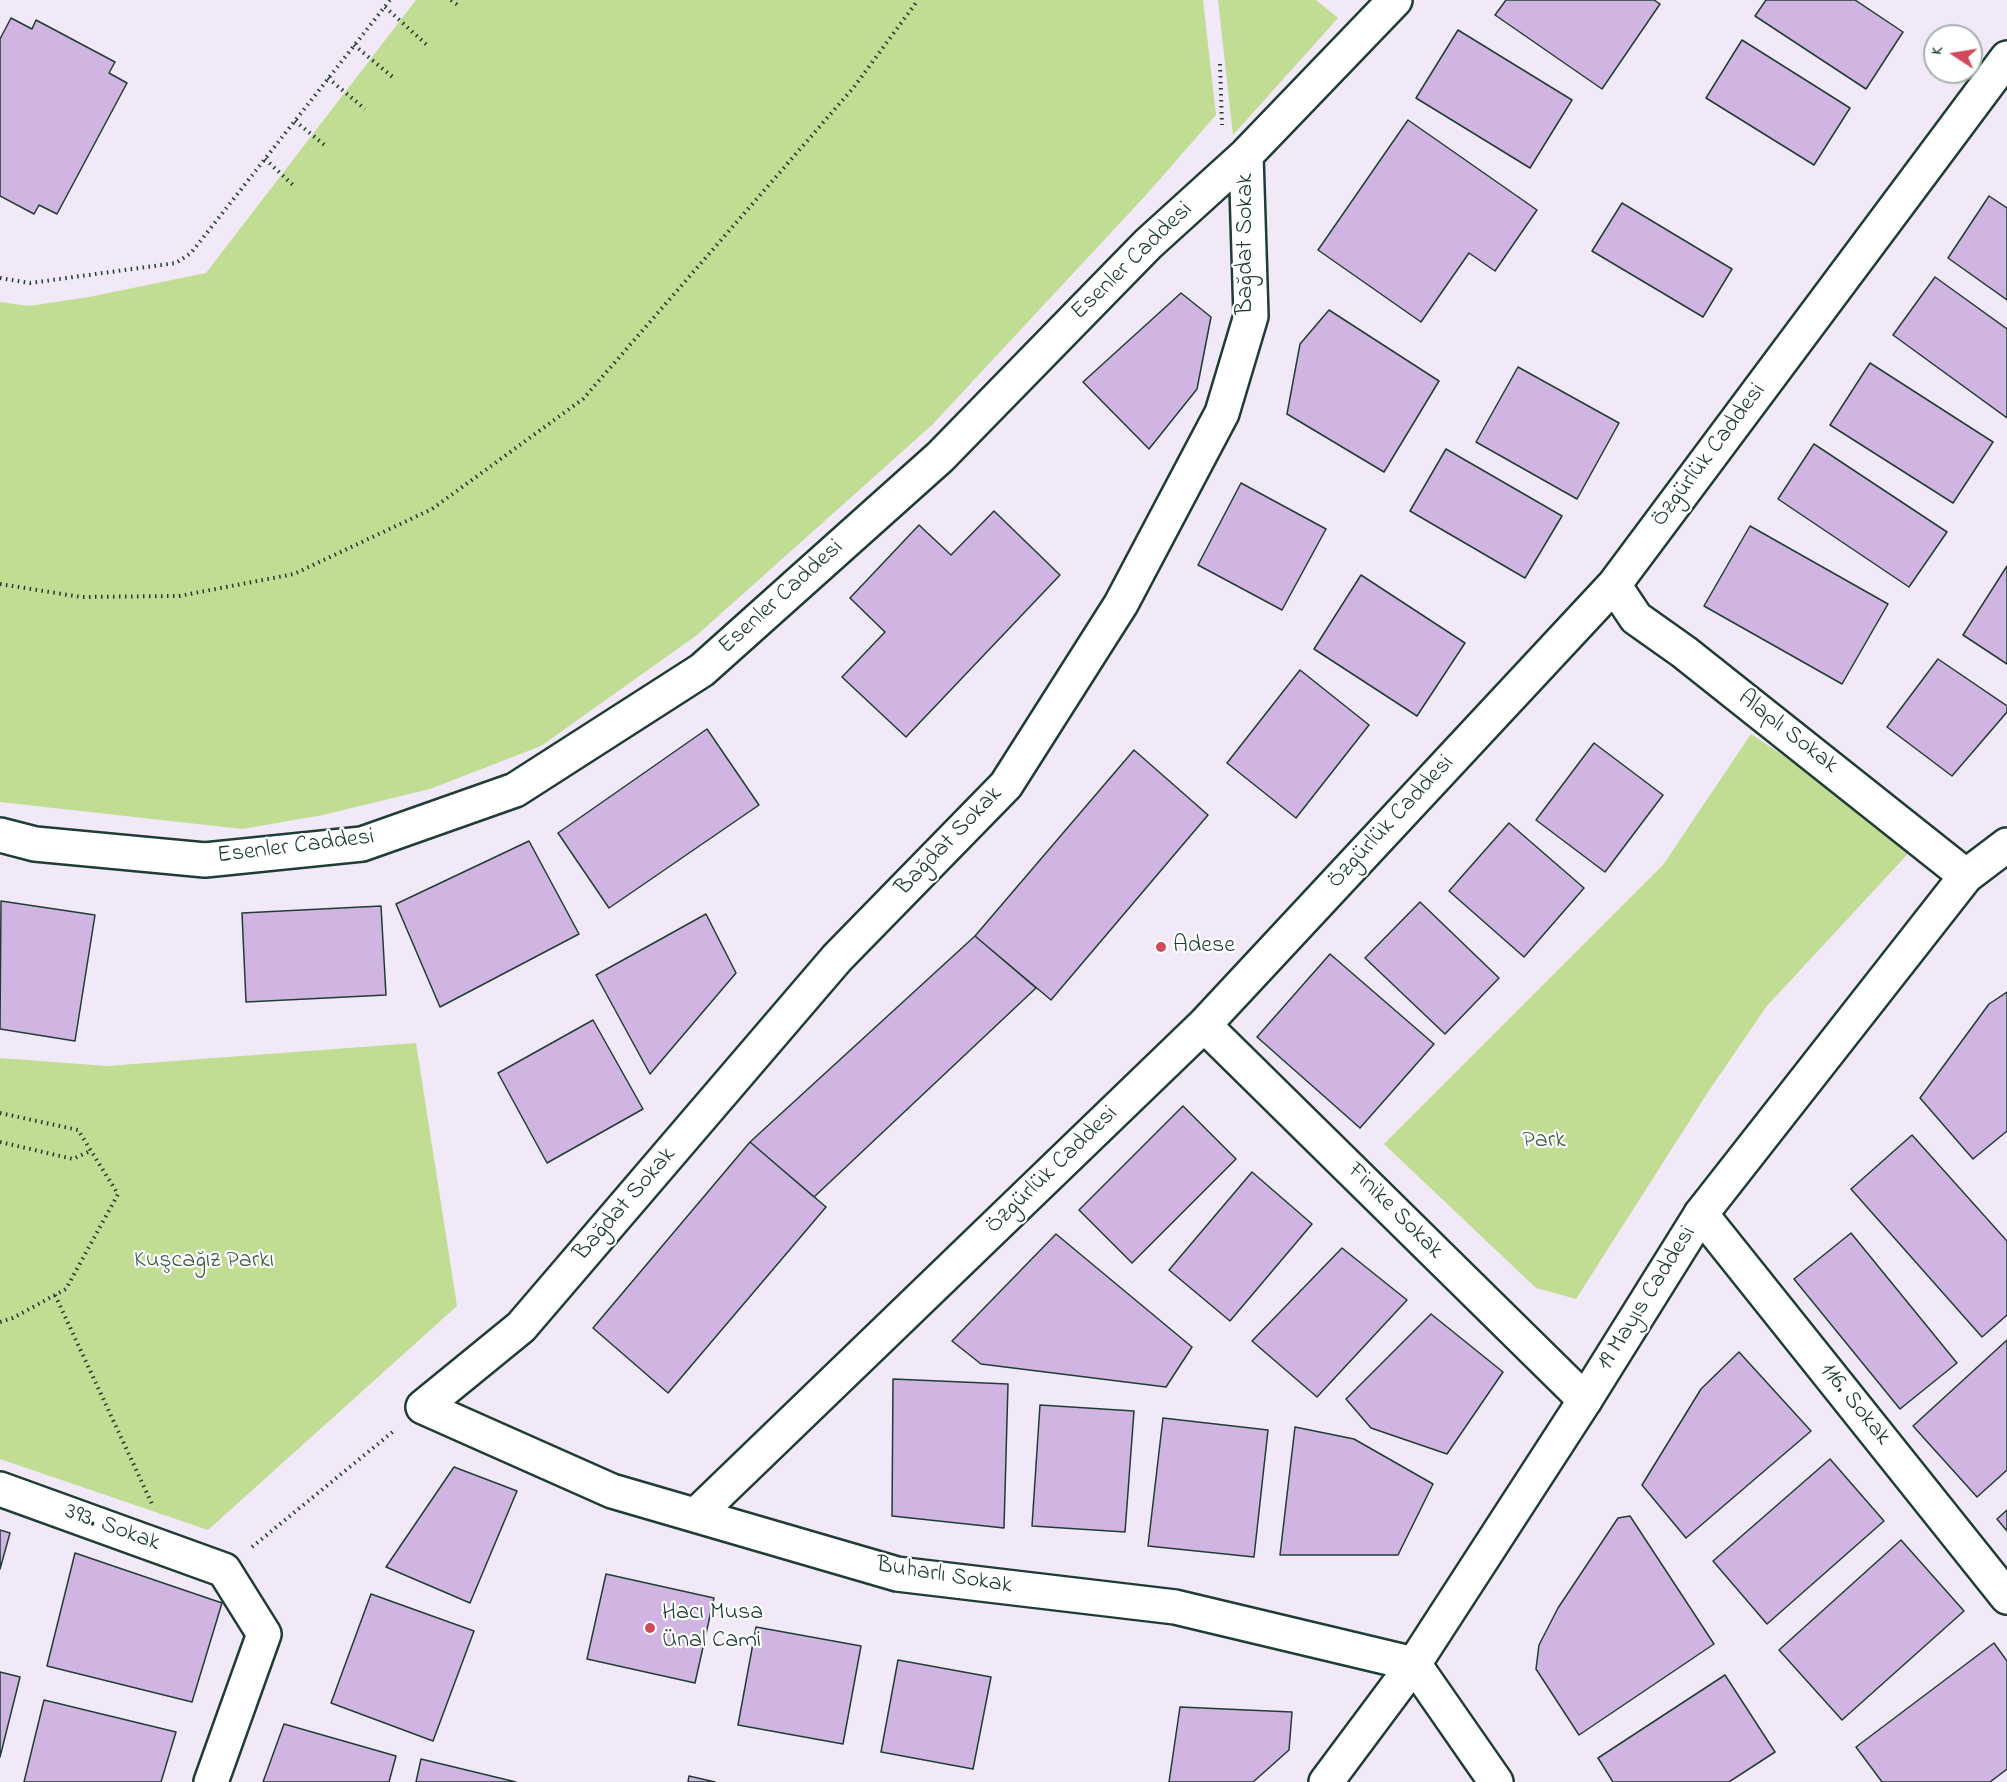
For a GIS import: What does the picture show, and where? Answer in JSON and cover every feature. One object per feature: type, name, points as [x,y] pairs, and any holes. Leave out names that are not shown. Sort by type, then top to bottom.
[{"type":"street","name":"Esenler Caddesi","points":[[0,836],[35,844],[205,860],[362,844],[515,790],[702,670],[940,457],[1148,244],[1246,155],[1395,0]]},
{"type":"street","name":"Özgürlük Caddesi","points":[[696,1515],[1204,1024],[1614,585],[2007,58]]},
{"type":"street","name":"Bağdat Sokak","points":[[423,1407],[521,1327],[837,958],[1006,785],[1121,604],[1222,413],[1251,316],[1246,155]]},
{"type":"street","name":"Alaplı Sokak","points":[[1614,585],[1636,618],[1684,652],[1966,876]]},
{"type":"street","name":"19 Mayıs Caddesi","points":[[1326,1782],[1414,1664],[1585,1400],[1701,1214],[1966,876],[2007,845]]},
{"type":"street","name":"Finike Sokak","points":[[1204,1024],[1585,1400]]},
{"type":"street","name":"116. Sokak","points":[[1701,1214],[2007,1597]]},
{"type":"street","name":"Buharlı Sokak","points":[[423,1407],[612,1491],[897,1574],[1174,1607],[1414,1664]]},
{"type":"street","name":"393. Sokak","points":[[0,1489],[224,1570]]},
{"type":"street","points":[[211,1782],[264,1634],[224,1570]]},
{"type":"street","points":[[1414,1664],[1496,1782]]},
{"type":"path","points":[[0,278],[30,283],[176,262],[191,253],[390,0]]},
{"type":"path","points":[[451,0],[459,6]]},
{"type":"path","points":[[0,584],[81,597],[179,596],[294,574],[432,509],[583,399],[854,87],[918,0]]},
{"type":"path","points":[[384,7],[427,45]]},
{"type":"path","points":[[354,45],[394,79]]},
{"type":"path","points":[[1220,64],[1222,131]]},
{"type":"path","points":[[328,78],[365,109]]},
{"type":"path","points":[[295,121],[327,147]]},
{"type":"path","points":[[265,159],[294,186]]},
{"type":"path","points":[[0,1113],[78,1130],[118,1194],[66,1288],[13,1318],[0,1322]]},
{"type":"path","points":[[0,1142],[73,1159],[90,1152]]},
{"type":"path","points":[[54,1294],[174,1551]]},
{"type":"path","points":[[224,1570],[423,1407]]},
{"type":"green space","points":[[416,0],[1203,0],[1216,115],[1146,195],[932,425],[697,635],[541,746],[430,789],[323,815],[242,829],[0,802],[0,302],[29,306],[89,297],[206,273]]},
{"type":"green space","points":[[1218,0],[1316,0],[1338,18],[1233,135]]},
{"type":"green space","name":"Park","points":[[1751,734],[1917,844],[1766,1007],[1708,1092],[1576,1299],[1536,1288],[1384,1144],[1663,865]]},
{"type":"green space","name":"Kuşcağız Parkı","points":[[416,1043],[457,1306],[208,1530],[0,1459],[0,1058],[107,1066]]},
{"type":"building","points":[[1506,0],[1654,0],[1660,4],[1602,89],[1495,15]]},
{"type":"building","points":[[1766,0],[1855,0],[1903,32],[1866,89],[1755,16]]},
{"type":"building","points":[[11,18],[32,29],[36,20],[115,62],[109,73],[127,83],[57,214],[39,205],[34,214],[0,196],[0,39]]},
{"type":"building","points":[[1458,30],[1572,100],[1530,168],[1416,98]]},
{"type":"building","points":[[1742,40],[1850,108],[1814,165],[1706,98]]},
{"type":"building","points":[[1408,120],[1537,210],[1495,271],[1469,253],[1421,322],[1318,250]]},
{"type":"building","points":[[1989,196],[2007,208],[2007,300],[1948,258]]},
{"type":"building","points":[[1622,203],[1732,269],[1703,317],[1592,251]]},
{"type":"building","points":[[1935,277],[2007,329],[2007,418],[1893,335]]},
{"type":"building","points":[[1181,293],[1211,317],[1197,389],[1149,449],[1083,382]]},
{"type":"building","points":[[1329,310],[1439,381],[1384,472],[1287,414],[1300,344]]},
{"type":"building","points":[[1870,363],[1993,442],[1953,503],[1830,425]]},
{"type":"building","points":[[1518,367],[1619,423],[1577,499],[1476,442]]},
{"type":"building","points":[[1814,444],[1947,532],[1909,587],[1778,499]]},
{"type":"building","points":[[1446,449],[1562,516],[1525,578],[1410,511]]},
{"type":"building","points":[[1241,483],[1326,529],[1282,610],[1198,565]]},
{"type":"building","points":[[994,511],[1060,575],[906,737],[842,677],[885,632],[850,598],[919,525],[951,555]]},
{"type":"building","points":[[1750,526],[1888,604],[1842,684],[1704,606]]},
{"type":"building","points":[[2007,566],[2007,664],[1963,635]]},
{"type":"building","points":[[1361,575],[1465,643],[1417,716],[1314,649]]},
{"type":"building","points":[[1938,659],[2007,706],[2007,712],[1952,776],[1887,727]]},
{"type":"building","points":[[1300,670],[1369,725],[1296,818],[1227,763]]},
{"type":"building","points":[[707,729],[759,805],[609,908],[558,833]]},
{"type":"building","points":[[1594,743],[1663,795],[1605,872],[1536,820]]},
{"type":"building","points":[[1134,750],[1208,815],[1051,1000],[975,936]]},
{"type":"building","points":[[1509,823],[1584,888],[1524,957],[1449,891]]},
{"type":"building","points":[[529,841],[579,934],[440,1007],[396,904]]},
{"type":"building","points":[[1,901],[95,915],[75,1041],[0,1029]]},
{"type":"building","points":[[1420,902],[1499,978],[1445,1034],[1365,958]]},
{"type":"building","points":[[381,906],[386,995],[246,1002],[242,913]]},
{"type":"building","points":[[706,914],[736,973],[650,1074],[596,975]]},
{"type":"building","points":[[975,936],[1036,988],[814,1197],[750,1142]]},
{"type":"building","points":[[1330,954],[1434,1044],[1360,1128],[1257,1037]]},
{"type":"building","points":[[2007,992],[2007,1131],[1973,1159],[1920,1098],[1989,1004]]},
{"type":"building","points":[[593,1020],[643,1109],[547,1163],[498,1073]]},
{"type":"building","points":[[1183,1106],[1236,1159],[1132,1263],[1079,1210]]},
{"type":"building","points":[[1912,1135],[2007,1241],[2007,1315],[1982,1337],[1851,1189]]},
{"type":"building","points":[[750,1142],[826,1207],[668,1393],[593,1328]]},
{"type":"building","points":[[1252,1172],[1312,1224],[1230,1321],[1169,1270]]},
{"type":"building","points":[[1851,1233],[1957,1363],[1900,1409],[1794,1279]]},
{"type":"building","points":[[1056,1234],[1192,1347],[1166,1387],[981,1364],[952,1341]]},
{"type":"building","points":[[1342,1248],[1407,1300],[1317,1397],[1252,1341]]},
{"type":"building","points":[[1431,1314],[1503,1372],[1447,1454],[1371,1428],[1346,1399]]},
{"type":"building","points":[[2007,1340],[2007,1470],[1977,1497],[1913,1426]]},
{"type":"building","points":[[1739,1352],[1811,1431],[1686,1538],[1642,1485],[1701,1389]]},
{"type":"building","points":[[893,1379],[1008,1384],[1004,1528],[892,1516]]},
{"type":"building","points":[[1040,1405],[1134,1411],[1125,1532],[1032,1526]]},
{"type":"building","points":[[1163,1418],[1268,1430],[1254,1557],[1148,1546]]},
{"type":"building","points":[[1295,1427],[1354,1439],[1433,1484],[1398,1555],[1280,1555]]},
{"type":"building","points":[[1830,1459],[1884,1521],[1767,1624],[1713,1561]]},
{"type":"building","points":[[454,1467],[517,1491],[470,1603],[386,1567]]},
{"type":"building","points":[[2007,1510],[2007,1531],[1997,1519]]},
{"type":"building","points":[[1630,1516],[1714,1644],[1579,1735],[1536,1669],[1539,1645],[1558,1608],[1618,1518]]},
{"type":"building","points":[[0,1530],[10,1533],[0,1569]]},
{"type":"building","points":[[1901,1540],[1964,1611],[1842,1720],[1779,1650]]},
{"type":"building","points":[[75,1553],[222,1603],[192,1702],[47,1666]]},
{"type":"building","name":"Hacı Musa Ünal Cami","points":[[606,1574],[714,1598],[695,1683],[587,1659]]},
{"type":"building","points":[[371,1594],[474,1631],[433,1741],[331,1703]]},
{"type":"building","points":[[756,1627],[861,1646],[843,1744],[738,1725]]},
{"type":"building","points":[[1994,1643],[2007,1661],[2007,1769],[1990,1782],[1882,1782],[1856,1747]]},
{"type":"building","points":[[898,1660],[991,1677],[973,1769],[881,1752]]},
{"type":"building","points":[[0,1672],[20,1677],[0,1757]]},
{"type":"building","points":[[1725,1675],[1775,1752],[1729,1782],[1613,1782],[1598,1758]]},
{"type":"building","points":[[44,1700],[176,1732],[161,1782],[24,1782]]},
{"type":"building","points":[[1180,1707],[1292,1712],[1289,1750],[1253,1782],[1169,1782]]},
{"type":"building","points":[[284,1724],[396,1756],[389,1782],[263,1782]]},
{"type":"building","points":[[421,1759],[516,1782],[416,1782]]},
{"type":"building","points":[[689,1776],[715,1782],[688,1782]]},
{"type":"place","name":"Adese","points":[[1161,947]]},
{"type":"place","name":"Hacı Musa Ünal Cami","points":[[650,1628]]}]
